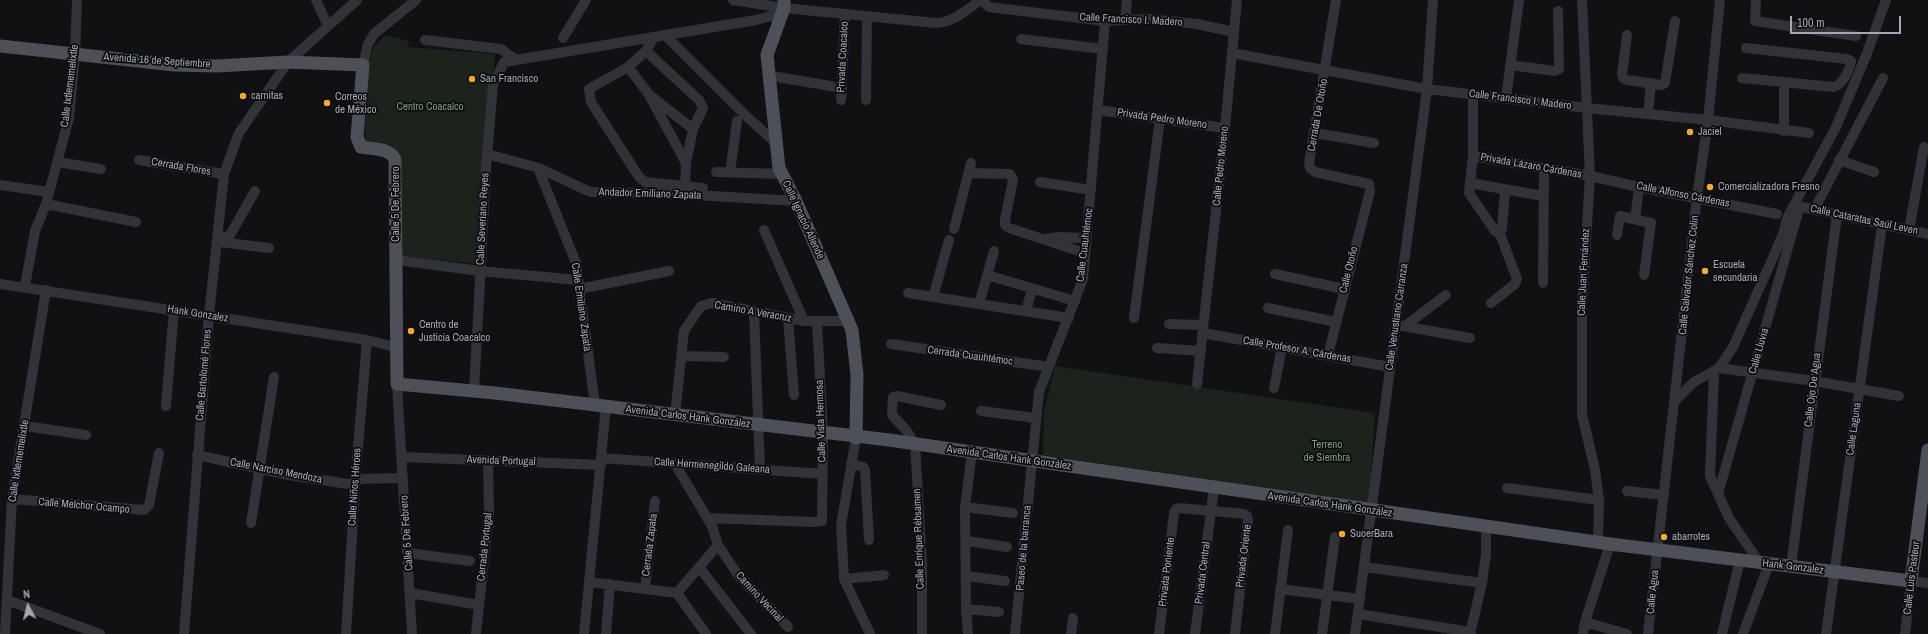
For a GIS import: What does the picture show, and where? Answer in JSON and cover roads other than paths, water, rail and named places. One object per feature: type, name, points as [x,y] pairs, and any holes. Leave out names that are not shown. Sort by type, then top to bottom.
[{"type":"main road","name":"Calle Ignacio Allende","points":[[783,7],[767,55],[779,168],[796,201],[852,330],[857,375],[856,438]]},
{"type":"main road","name":"Avenida 16 de Septiembre","points":[[0,46],[175,65],[217,66],[288,62],[363,65]]},
{"type":"main road","name":"Calle 5 De Febrero","points":[[363,65],[357,137],[361,147],[389,152],[393,154],[395,160],[396,347]]},
{"type":"main road","points":[[396,347],[396,384]]},
{"type":"main road","name":"Avenida Carlos Hank González","points":[[396,384],[474,391],[915,444],[1372,511],[1657,550]]},
{"type":"main road","name":"Calle Luis Pasteur","points":[[1912,581],[1928,450]]},
{"type":"main road","name":"Hank Gonzalez","points":[[1657,550],[1912,581]]},
{"type":"street","name":"Calle Ixtlememelixtle","points":[[24,286],[35,231],[46,204],[69,118],[75,54],[77,0]]},
{"type":"street","points":[[316,0],[328,26]]},
{"type":"street","points":[[288,62],[357,0]]},
{"type":"street","points":[[363,65],[368,44],[374,34],[416,0]]},
{"type":"street","points":[[563,38],[586,0]]},
{"type":"street","name":"Calle Francisco I. Madero","points":[[733,0],[867,17],[944,23],[956,17],[981,0],[989,7],[1105,21],[1149,19],[1181,22],[1234,32]]},
{"type":"street","points":[[1125,20],[1127,0]]},
{"type":"street","name":"Calle Pedro Moreno","points":[[1203,329],[1225,128],[1237,0]]},
{"type":"street","name":"Cerrada De Otoño","points":[[1336,0],[1326,70],[1309,163],[1310,168],[1315,172],[1369,184]]},
{"type":"street","name":"Calle Venustiano Carranza","points":[[1355,634],[1365,567],[1390,367],[1401,326],[1428,89],[1433,0]]},
{"type":"street","points":[[1506,98],[1519,0]]},
{"type":"street","name":"Calle Juan Fernández","points":[[1582,0],[1590,176],[1582,307],[1582,414],[1595,470],[1604,543],[1583,634]]},
{"type":"street","name":"Calle Salvador Sánchez Colín","points":[[1657,550],[1697,197],[1708,120],[1720,0]]},
{"type":"street","points":[[1756,0],[1756,21],[1856,36]]},
{"type":"street","points":[[1675,401],[1694,382],[1716,370],[1733,347],[1783,234],[1788,216],[1836,127],[1866,56],[1886,0]]},
{"type":"street","name":"Calle Severiano Reyes","points":[[474,391],[486,154],[493,85],[504,62],[756,20],[783,7]]},
{"type":"street","points":[[1510,65],[1555,72],[1559,69],[1558,11]]},
{"type":"street","name":"Privada Coacalco","points":[[842,100],[845,14]]},
{"type":"street","points":[[866,100],[867,17]]},
{"type":"street","name":"Calle Cuauhtémoc","points":[[1032,461],[1039,392],[1083,279],[1105,21]]},
{"type":"street","points":[[1628,35],[1622,74],[1623,78],[1627,80],[1651,83],[1665,83],[1675,21]]},
{"type":"street","points":[[665,35],[744,114],[776,143]]},
{"type":"street","points":[[654,37],[646,51],[628,67],[589,89],[592,102],[639,177],[645,182],[703,188]]},
{"type":"street","points":[[1021,39],[1103,49]]},
{"type":"street","points":[[425,40],[501,48],[515,59]]},
{"type":"street","points":[[1742,78],[1837,86],[1851,61],[1847,59],[1746,48]]},
{"type":"street","points":[[646,51],[699,100],[703,108],[693,129],[686,163],[685,186]]},
{"type":"street","name":"Calle Francisco I. Madero","points":[[1232,53],[1428,89],[1587,108],[1708,120],[1784,131],[1809,133]]},
{"type":"street","name":"Calle Bartolomé Flores","points":[[184,634],[209,315],[224,174],[239,133],[288,62]]},
{"type":"street","points":[[628,67],[648,93],[686,163]]},
{"type":"street","points":[[778,77],[842,88]]},
{"type":"street","points":[[1814,210],[1883,78]]},
{"type":"street","points":[[1784,82],[1784,131]]},
{"type":"street","points":[[1648,114],[1651,83]]},
{"type":"street","points":[[648,93],[693,129]]},
{"type":"street","points":[[1473,94],[1473,156],[1469,193],[1495,231],[1500,234],[1517,278],[1515,284],[1491,303]]},
{"type":"street","name":"Privada Pedro Moreno","points":[[1098,110],[1225,128]]},
{"type":"street","points":[[1134,318],[1160,119]]},
{"type":"street","points":[[730,173],[737,122]]},
{"type":"street","points":[[1315,133],[1374,143]]},
{"type":"street","points":[[1909,230],[1924,147]]},
{"type":"street","name":"Andador Emiliano Zapata","points":[[486,154],[538,168],[590,192],[679,194],[796,201]]},
{"type":"street","name":"Privada Lázaro Cárdenas","points":[[1473,156],[1590,176]]},
{"type":"street","name":"Cerrada Flores","points":[[139,160],[224,174]]},
{"type":"street","points":[[1839,160],[1874,172]]},
{"type":"street","points":[[57,162],[101,169]]},
{"type":"street","name":"Calle Emiliano Zapata","points":[[538,168],[576,263],[601,406],[601,462],[584,634]]},
{"type":"street","points":[[954,229],[970,168],[1010,174],[1013,180],[1005,224],[1009,228],[1085,253]]},
{"type":"street","points":[[1543,283],[1544,169]]},
{"type":"street","points":[[716,172],[782,174]]},
{"type":"street","name":"Calle Alfonso Cárdenas","points":[[1590,176],[1777,214]]},
{"type":"street","points":[[1040,182],[1091,190]]},
{"type":"street","points":[[1470,183],[1543,196]]},
{"type":"street","name":"Calle Otoño","points":[[1328,355],[1370,191],[1369,184]]},
{"type":"street","points":[[0,185],[49,192]]},
{"type":"street","points":[[1635,219],[1639,187]]},
{"type":"street","points":[[1500,234],[1502,229],[1505,190]]},
{"type":"street","points":[[218,240],[229,238],[255,192]]},
{"type":"street","points":[[46,204],[136,222]]},
{"type":"street","name":"Calle Cataratas Saúl Leven","points":[[1800,207],[1928,234]]},
{"type":"street","name":"Calle Lluvia","points":[[1718,494],[1800,207]]},
{"type":"street","name":"Calle Ojo De Agua","points":[[1791,566],[1814,381],[1837,215]]},
{"type":"street","points":[[1617,235],[1620,216],[1651,223],[1644,275]]},
{"type":"street","name":"Calle Laguna","points":[[1826,634],[1882,225]]},
{"type":"street","points":[[764,230],[804,321]]},
{"type":"street","points":[[1043,239],[1060,237],[1087,238]]},
{"type":"street","points":[[218,240],[269,248]]},
{"type":"street","points":[[933,297],[950,240]]},
{"type":"street","points":[[979,304],[994,252]]},
{"type":"street","points":[[396,260],[480,270],[579,285],[669,271]]},
{"type":"street","points":[[1275,274],[1344,289]]},
{"type":"street","points":[[987,275],[1075,301]]},
{"type":"street","name":"Hank Gonzalez","points":[[0,284],[24,286],[367,340],[396,347]]},
{"type":"street","points":[[1026,311],[1032,289]]},
{"type":"street","name":"Calle Ixtlememelixtle","points":[[5,634],[12,499],[46,290]]},
{"type":"street","points":[[908,293],[1069,318]]},
{"type":"street","points":[[1401,326],[1446,295]]},
{"type":"street","name":"Camino A Veracruz","points":[[675,415],[684,331],[701,306],[712,303],[804,321],[848,321]]},
{"type":"street","points":[[1268,308],[1336,322]]},
{"type":"street","points":[[166,406],[174,310]]},
{"type":"street","points":[[754,312],[760,426],[760,469]]},
{"type":"street","points":[[788,318],[794,395]]},
{"type":"street","name":"Calle Vista Hermosa","points":[[707,518],[814,522],[822,520],[823,434],[817,321]]},
{"type":"street","name":"Calle Profesor A. Cárdenas","points":[[1169,324],[1203,329],[1282,347],[1390,367]]},
{"type":"street","points":[[1401,326],[1470,338]]},
{"type":"street","points":[[1197,384],[1203,329]]},
{"type":"street","name":"Calle Niños Héroes","points":[[346,634],[355,482],[367,340]]},
{"type":"street","name":"Cerrada Cuauhtémoc","points":[[891,344],[1049,367]]},
{"type":"street","points":[[1274,388],[1282,347]]},
{"type":"street","points":[[1157,348],[1200,351]]},
{"type":"street","points":[[682,356],[724,358]]},
{"type":"street","points":[[1716,370],[1814,381],[1899,396]]},
{"type":"street","points":[[1716,370],[1710,476],[1729,518],[1764,563],[1743,634]]},
{"type":"street","points":[[251,524],[274,377]]},
{"type":"street","name":"Calle 5 De Febrero","points":[[396,384],[402,457],[412,634]]},
{"type":"street","points":[[915,444],[906,430],[892,415],[893,397],[897,396],[940,405]]},
{"type":"street","points":[[981,411],[1036,418]]},
{"type":"street","points":[[25,426],[86,435]]},
{"type":"street","points":[[856,438],[841,525],[844,579],[870,634]]},
{"type":"street","name":"Calle Enrique Rébsamen","points":[[915,444],[922,563],[922,634]]},
{"type":"street","points":[[968,634],[966,609],[967,541],[965,507],[972,452]]},
{"type":"street","name":"Calle Melchor Ocampo","points":[[12,499],[144,510],[149,505],[159,453]]},
{"type":"street","name":"Calle Narciso Mendoza","points":[[197,455],[259,468],[355,482],[403,478]]},
{"type":"street","name":"Avenida Portugal","points":[[402,457],[488,461],[601,462]]},
{"type":"street","name":"Cerrada Portugal","points":[[476,634],[489,512],[488,461]]},
{"type":"street","name":"Paseo de la barranca","points":[[1015,634],[1032,461]]},
{"type":"street","name":"Calle Hermenegildo Galeana","points":[[601,462],[675,464],[823,474]]},
{"type":"street","points":[[675,464],[712,526],[718,545],[677,593]]},
{"type":"street","points":[[851,464],[863,467],[865,470],[869,540]]},
{"type":"street","name":"Privada Central","points":[[1195,634],[1214,488]]},
{"type":"street","points":[[1507,488],[1599,500]]},
{"type":"street","points":[[1627,491],[1664,495]]},
{"type":"street","name":"Cerrada Zapata","points":[[645,588],[655,501]]},
{"type":"street","points":[[965,507],[1013,513]]},
{"type":"street","name":"Privada Poniente","points":[[1159,634],[1176,510],[1180,508],[1210,512]]},
{"type":"street","name":"Privada Oriente","points":[[1210,512],[1244,514],[1247,516],[1248,520],[1234,634]]},
{"type":"street","points":[[1358,614],[1470,633],[1482,583],[1486,554],[1486,527]]},
{"type":"street","points":[[1275,634],[1288,530]]},
{"type":"street","points":[[1322,634],[1335,537]]},
{"type":"street","points":[[967,541],[1007,547]]},
{"type":"street","name":"Camino Vecinal","points":[[718,545],[738,575],[788,627]]},
{"type":"street","name":"Calle Agua","points":[[1648,634],[1657,550]]},
{"type":"street","points":[[408,553],[470,561]]},
{"type":"street","points":[[1722,634],[1740,560]]},
{"type":"street","points":[[699,567],[751,634]]},
{"type":"street","points":[[1365,567],[1482,583]]},
{"type":"street","points":[[844,579],[884,575]]},
{"type":"street","points":[[966,576],[1005,581]]},
{"type":"street","name":"Hank Gonzalez","points":[[1912,581],[1928,583]]},
{"type":"street","name":"Calle Luis Pasteur","points":[[1905,634],[1912,581]]},
{"type":"street","points":[[589,582],[677,593],[706,634]]},
{"type":"street","points":[[606,634],[610,584]]},
{"type":"street","points":[[1280,589],[1360,599]]},
{"type":"street","points":[[410,593],[479,604]]},
{"type":"street","points":[[7,600],[100,634]]},
{"type":"street","points":[[966,609],[999,612]]},
{"type":"street","points":[[1071,634],[1073,618]]},
{"type":"street","points":[[1585,622],[1627,634]]},
{"type":"place","name":"San Francisco","points":[[472,79]]},
{"type":"place","name":"carnitas","points":[[243,96]]},
{"type":"place","name":"Correos de México","points":[[327,103]]},
{"type":"place","name":"Jaciel","points":[[1690,132]]},
{"type":"place","name":"Comercializadora Fresno","points":[[1710,187]]},
{"type":"place","name":"Escuela secundaria","points":[[1705,271]]},
{"type":"place","name":"Centro de Justicia Coacalco","points":[[411,331]]},
{"type":"place","name":"SuoerBara","points":[[1342,534]]},
{"type":"place","name":"abarrotes","points":[[1664,537]]},
{"type":"park label","name":"Centro Coacalco","points":[[430,107]]},
{"type":"park label","name":"Terreno de Siembra","points":[[1327,451]]}]
